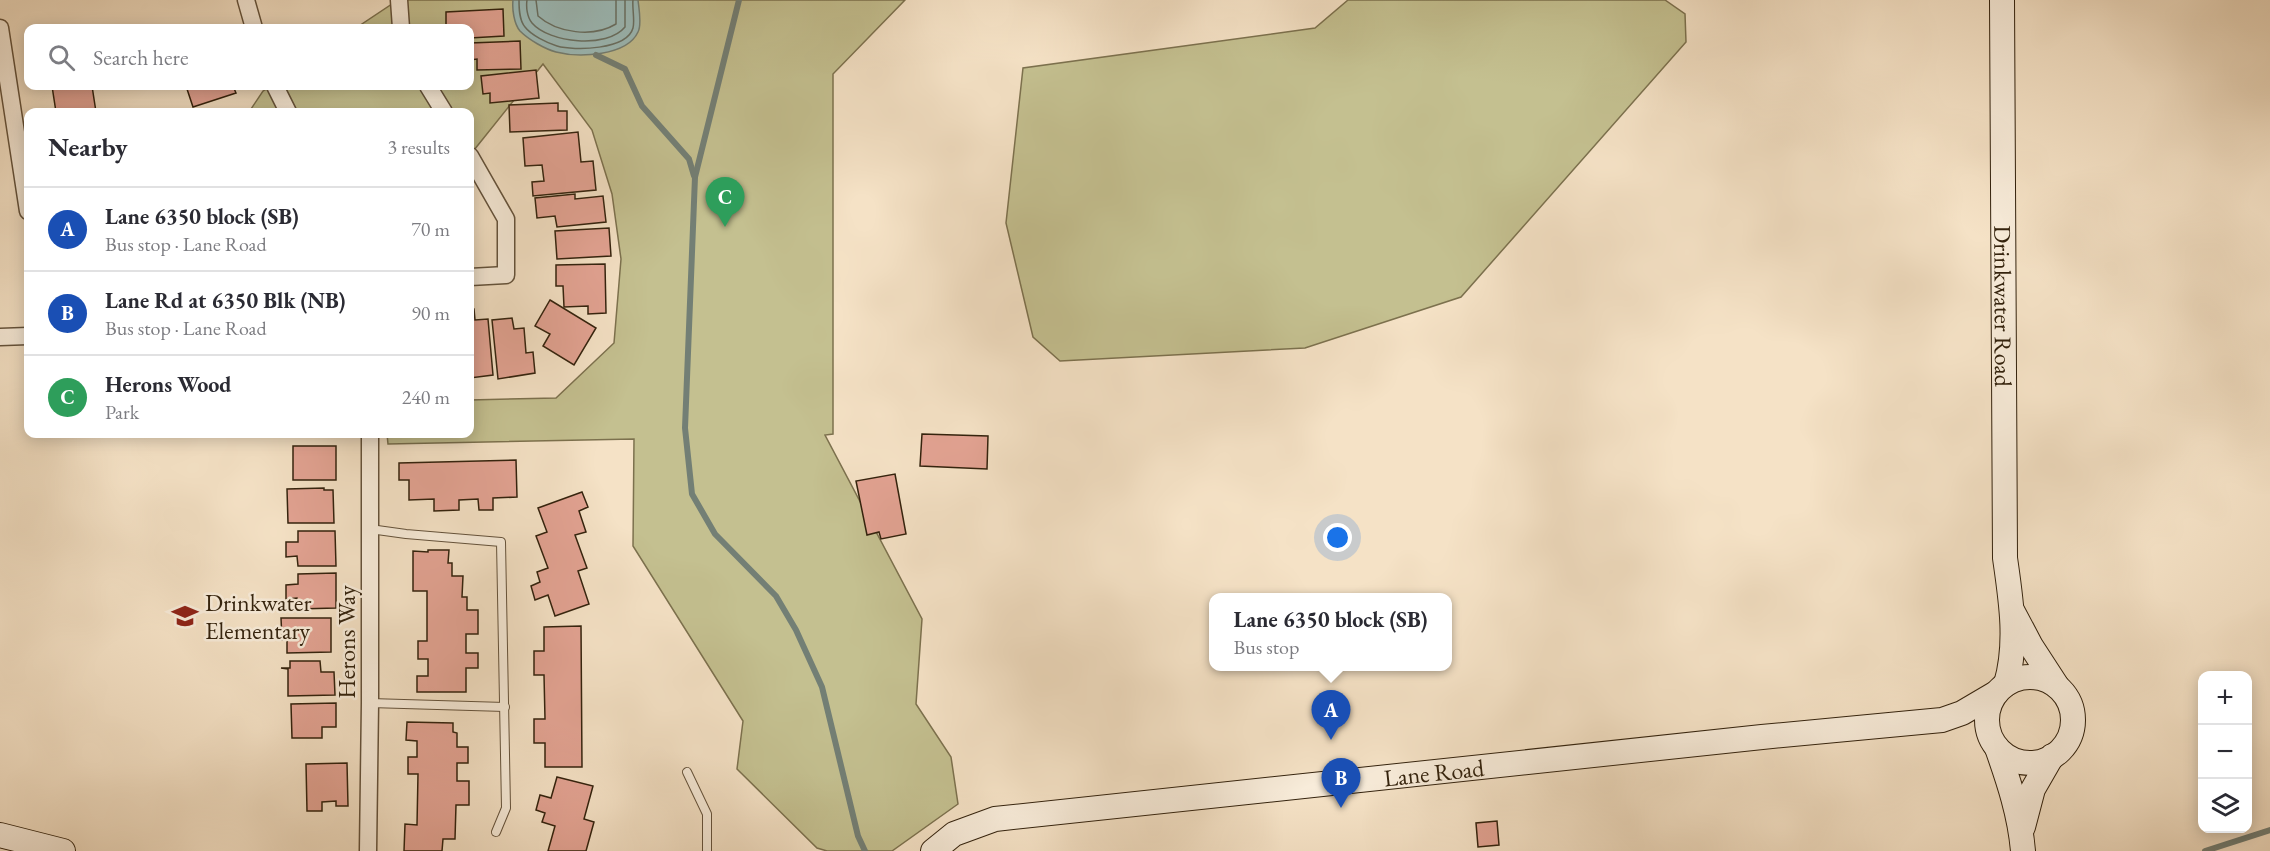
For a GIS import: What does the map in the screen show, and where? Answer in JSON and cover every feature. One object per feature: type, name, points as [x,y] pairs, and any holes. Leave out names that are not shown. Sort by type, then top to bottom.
[{"type":"street","points":[[246,0],[253,24]]},
{"type":"street","points":[[399,0],[401,24]]},
{"type":"street","name":"Drinkwater Road","points":[[2001,688],[2012,653],[2012,610],[2005,558],[2002,0]]},
{"type":"street","points":[[0,28],[24,185]]},
{"type":"street","points":[[277,90],[286,108]]},
{"type":"street","points":[[430,90],[442,108]]},
{"type":"street","points":[[474,163],[506,219],[506,275],[474,277]]},
{"type":"street","points":[[0,337],[24,336]]},
{"type":"street","name":"Herons Way","points":[[368,851],[370,438]]},
{"type":"street","name":"Drinkwater Road","points":[[2012,610],[2031,646],[2057,686]]},
{"type":"street","points":[[2032,677],[2045,679],[2057,686],[2069,703],[2073,723],[2066,742],[2052,756],[2033,789],[2022,842],[2008,777],[1988,729],[1987,716],[1990,704],[2001,688],[2018,678],[2032,677]]},
{"type":"street","name":"Lane Road","points":[[933,851],[954,834],[995,819],[1762,737],[1942,720],[1962,713],[2001,688]]},
{"type":"street","name":"Lane Road","points":[[1942,720],[1968,727],[1995,745]]},
{"type":"street","points":[[1995,745],[2009,758],[2024,762],[2038,762],[2052,756]]},
{"type":"street","points":[[0,835],[63,851]]},
{"type":"lane","points":[[370,529],[501,542],[506,808],[496,832]]},
{"type":"lane","points":[[370,703],[505,707]]},
{"type":"lane","points":[[687,772],[707,814],[707,851]]},
{"type":"shaded area","points":[[398,0],[905,0],[833,74],[833,434],[825,435],[922,619],[916,704],[951,757],[958,804],[892,851],[827,851],[817,848],[737,769],[743,721],[633,546],[634,439],[388,444],[387,438],[474,438],[474,400],[556,398],[614,343],[621,259],[612,194],[592,130],[543,64],[474,150],[474,108],[252,108],[265,90],[474,90],[474,24],[362,24]]},
{"type":"shaded area","points":[[1348,0],[1665,0],[1685,14],[1686,42],[1461,297],[1305,348],[1060,361],[1033,337],[1006,223],[1023,68],[1315,28]]},
{"type":"water","points":[[513,0],[638,0],[639,29],[632,40],[613,50],[589,55],[556,52],[537,44],[520,31],[514,16]]},
{"type":"building","points":[[503,9],[504,36],[474,38],[474,24],[446,24],[446,12]]},
{"type":"building","points":[[520,41],[521,69],[477,70],[477,59],[474,59],[474,43]]},
{"type":"building","points":[[536,70],[539,98],[490,103],[490,93],[483,94],[481,76]]},
{"type":"building","points":[[53,90],[93,90],[95,108],[55,108]]},
{"type":"building","points":[[187,90],[235,90],[236,93],[193,107]]},
{"type":"building","points":[[558,103],[558,111],[567,111],[567,130],[510,132],[509,105]]},
{"type":"building","points":[[578,132],[581,162],[593,161],[596,190],[533,196],[532,182],[544,181],[542,165],[525,166],[523,138]]},
{"type":"building","points":[[575,194],[575,199],[603,196],[606,222],[557,227],[555,216],[537,218],[535,198]]},
{"type":"building","points":[[609,228],[611,256],[557,259],[555,231]]},
{"type":"building","points":[[605,264],[606,313],[588,314],[588,306],[564,307],[563,286],[556,286],[556,265]]},
{"type":"building","points":[[550,300],[596,328],[574,365],[543,346],[550,334],[535,326]]},
{"type":"building","points":[[474,309],[475,320],[488,319],[493,375],[474,377]]},
{"type":"building","points":[[512,318],[514,329],[524,328],[526,353],[533,352],[535,373],[498,379],[492,320]]},
{"type":"building","points":[[922,434],[988,436],[987,469],[920,466]]},
{"type":"building","points":[[293,446],[336,446],[336,480],[293,480]]},
{"type":"building","points":[[516,460],[517,497],[493,498],[493,510],[479,510],[478,499],[459,500],[459,510],[434,511],[434,499],[409,500],[409,480],[399,480],[399,463]]},
{"type":"building","points":[[895,474],[906,534],[881,539],[879,532],[867,535],[856,481]]},
{"type":"building","points":[[324,488],[324,490],[333,490],[334,523],[288,523],[287,489]]},
{"type":"building","points":[[582,492],[588,507],[579,511],[586,532],[575,535],[587,568],[578,571],[589,604],[555,616],[548,595],[535,600],[531,586],[540,582],[537,572],[548,568],[536,536],[547,532],[538,508]]},
{"type":"building","points":[[298,531],[335,531],[336,566],[298,566],[297,556],[286,557],[286,542],[298,542]]},
{"type":"building","points":[[428,550],[449,550],[448,563],[452,563],[452,576],[463,576],[462,597],[467,597],[467,610],[478,610],[478,634],[466,634],[466,653],[478,653],[478,668],[466,668],[466,692],[417,692],[417,676],[428,676],[428,659],[418,659],[418,641],[427,641],[427,591],[413,591],[413,551],[428,552]]},
{"type":"building","points":[[336,573],[336,608],[298,609],[297,598],[286,599],[286,585],[298,584],[298,574]]},
{"type":"building","points":[[281,618],[331,618],[331,652],[287,653],[287,640],[282,640]]},
{"type":"building","points":[[581,626],[582,767],[545,767],[545,743],[534,743],[534,719],[545,719],[544,675],[534,675],[534,651],[544,651],[544,627]]},
{"type":"building","points":[[290,661],[320,661],[321,672],[334,672],[335,695],[288,696],[288,669],[281,668],[290,668]]},
{"type":"building","points":[[336,703],[336,727],[322,727],[322,738],[292,738],[291,704]]},
{"type":"building","points":[[407,722],[453,723],[453,732],[457,733],[457,747],[468,747],[468,763],[457,763],[457,781],[469,781],[469,805],[456,805],[455,839],[443,839],[442,851],[404,851],[405,824],[417,825],[418,774],[408,774],[408,757],[417,757],[417,741],[406,740]]},
{"type":"building","points":[[347,763],[348,806],[336,806],[336,801],[322,802],[322,811],[307,811],[306,764]]},
{"type":"building","points":[[557,777],[593,786],[584,819],[594,822],[586,851],[548,851],[555,826],[542,822],[545,813],[536,810],[540,795],[551,798]]},
{"type":"building","points":[[1497,821],[1499,845],[1478,847],[1476,823]]},
{"type":"waterway","points":[[739,0],[695,177],[685,428],[692,494],[715,534],[776,596],[796,630],[822,687],[858,836],[865,851]]},
{"type":"waterway","points":[[596,55],[625,69],[642,106],[689,159],[694,176]]},
{"type":"waterway","points":[[2205,851],[2270,830]]},
{"type":"place","name":"Herons Wood","points":[[725,227]]},
{"type":"place","name":"Drinkwater Elementary","points":[[185,616]]},
{"type":"place","name":"Lane 6350 block (SB)","points":[[1331,740]]},
{"type":"place","name":"Lane Rd at 6350 Blk (NB)","points":[[1341,808]]}]
